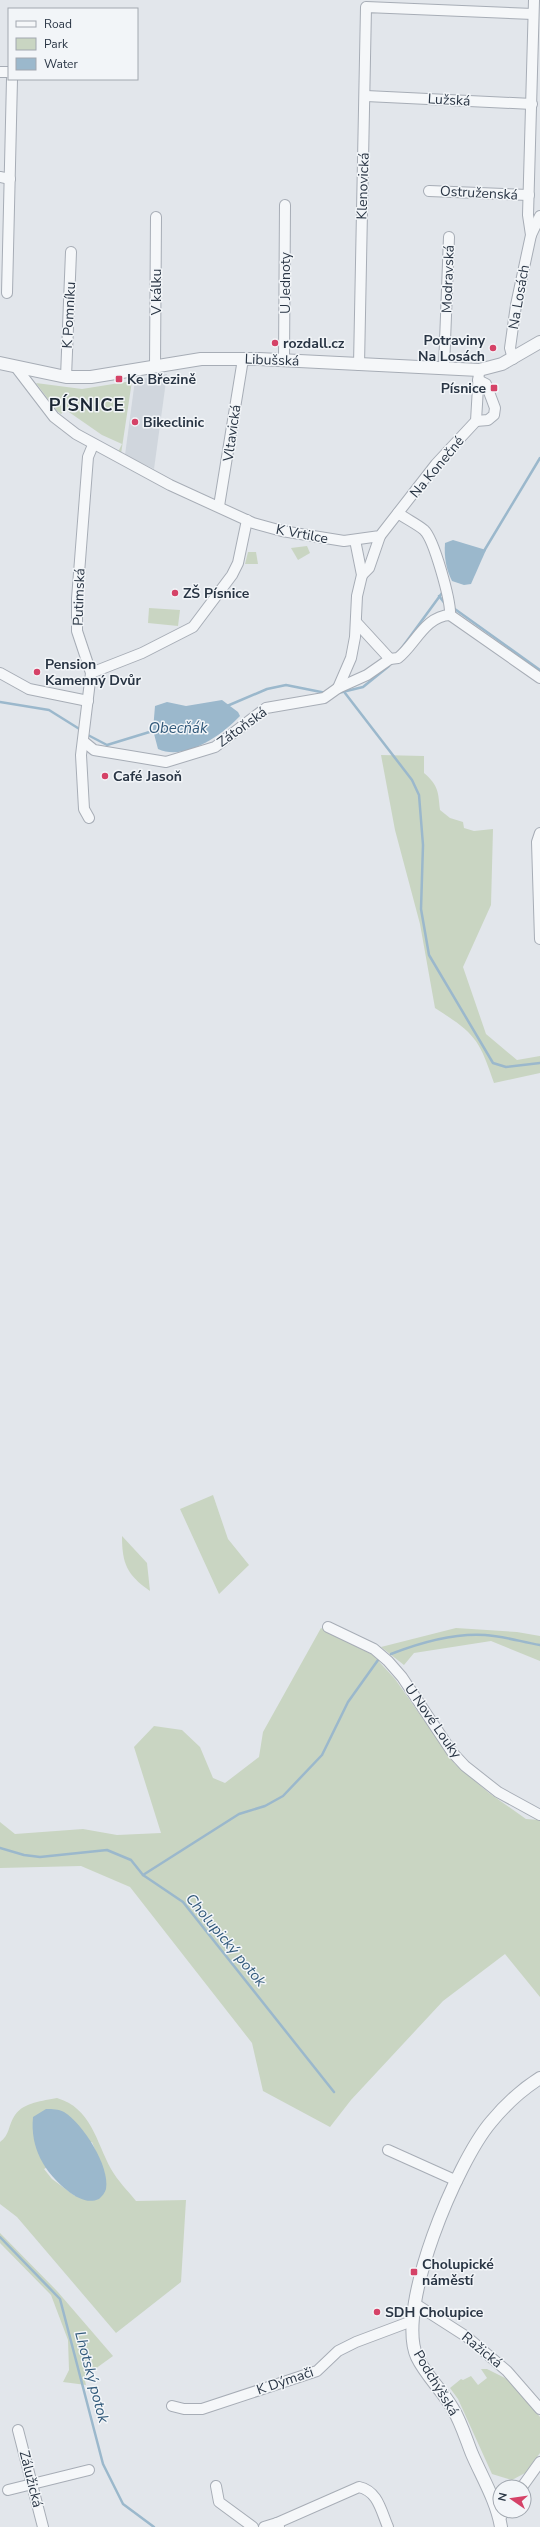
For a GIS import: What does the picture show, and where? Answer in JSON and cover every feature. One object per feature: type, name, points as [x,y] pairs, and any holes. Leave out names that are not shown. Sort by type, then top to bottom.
[{"type":"street","name":"Na Losách","points":[[531,235],[528,215],[534,0]]},
{"type":"street","name":"Klenovická","points":[[359,365],[366,96],[366,7],[533,14]]},
{"type":"street","points":[[7,293],[12,80]]},
{"type":"street","name":"Lužská","points":[[366,96],[532,104]]},
{"type":"street","points":[[0,177],[10,179]]},
{"type":"street","name":"Ostruženská","points":[[429,191],[529,195]]},
{"type":"street","name":"U Jednoty","points":[[284,360],[286,205]]},
{"type":"street","name":"Na Losách","points":[[513,359],[510,348],[516,305],[531,235],[540,216]]},
{"type":"street","name":"V kálku","points":[[155,366],[156,217]]},
{"type":"street","name":"Modravská","points":[[444,368],[449,237]]},
{"type":"street","name":"K Pomníku","points":[[66,377],[72,252]]},
{"type":"street","name":"Libušská","points":[[0,363],[66,377],[91,377],[201,360],[242,359],[444,368],[478,375],[513,359],[540,342]]},
{"type":"street","name":"Vltavická","points":[[219,506],[242,359]]},
{"type":"street","name":"K Vrtilce","points":[[15,366],[54,417],[93,445],[170,485],[247,520],[296,534],[355,540],[380,536]]},
{"type":"street","points":[[476,421],[478,375]]},
{"type":"street","name":"Na Konečné","points":[[398,513],[436,464],[476,421],[488,420],[494,415],[495,408],[486,384],[478,375]]},
{"type":"street","name":"Putimská","points":[[89,818],[84,809],[82,787],[84,736],[91,673],[77,631],[77,607],[88,457],[93,445]]},
{"type":"street","points":[[362,575],[369,568],[380,536],[398,513],[424,531],[432,541],[450,609],[540,678]]},
{"type":"street","points":[[91,673],[142,653],[193,627],[226,586],[235,569],[247,520]]},
{"type":"street","points":[[332,692],[351,658],[356,622],[356,596],[362,575],[355,540]]},
{"type":"street","name":"Zátoňská","points":[[84,736],[94,750],[166,762],[215,747],[272,705],[332,692],[359,679],[390,659],[402,655],[434,620],[450,609]]},
{"type":"street","points":[[356,622],[390,659]]},
{"type":"street","points":[[0,673],[29,689],[88,701]]},
{"type":"street","points":[[540,833],[537,842],[540,939]]},
{"type":"street","name":"U Nové Louky","points":[[328,1626],[374,1649],[388,1661],[402,1677],[452,1752],[465,1766],[498,1792],[540,1815]]},
{"type":"street","name":"Podchýšská","points":[[492,2496],[454,2409],[417,2357],[413,2342],[412,2321],[414,2302],[430,2249],[457,2181],[490,2123],[522,2090],[540,2078]]},
{"type":"street","points":[[388,2150],[457,2181]]},
{"type":"street","name":"Ražická","points":[[414,2302],[467,2337],[508,2371],[540,2409]]},
{"type":"street","name":"K Dýmači","points":[[172,2406],[184,2409],[202,2409],[317,2371],[338,2351],[356,2342],[412,2321]]},
{"type":"street","name":"Zálužická","points":[[18,2430],[43,2527]]},
{"type":"street","points":[[528,2479],[540,2462]]},
{"type":"street","points":[[8,2490],[90,2470]]},
{"type":"street","points":[[216,2486],[219,2502],[253,2527]]},
{"type":"street","points":[[264,2527],[278,2525],[359,2488],[368,2489],[375,2496],[388,2527]]},
{"type":"shaded area","points":[[167,374],[154,469],[125,455],[135,380]]},
{"type":"green space","points":[[132,381],[121,454],[118,452],[122,444],[102,435],[66,410],[61,414],[57,411],[36,383],[82,389]]},
{"type":"green space","points":[[307,546],[310,553],[298,560],[291,548]]},
{"type":"green space","points":[[248,552],[256,552],[258,564],[245,564]]},
{"type":"green space","points":[[149,608],[180,610],[178,626],[148,623]]},
{"type":"green space","points":[[381,755],[424,756],[424,773],[433,782],[437,790],[440,810],[450,818],[463,822],[464,828],[474,831],[493,829],[491,905],[463,967],[486,1034],[517,1060],[540,1056],[540,1073],[494,1083],[484,1056],[474,1038],[459,1024],[435,1008],[420,924],[395,830]]},
{"type":"green space","points":[[213,1495],[228,1539],[249,1565],[219,1594],[180,1509]]},
{"type":"green space","points":[[122,1536],[147,1563],[150,1591],[136,1580],[127,1568],[123,1554]]},
{"type":"green space","points":[[321,1628],[373,1655],[395,1679],[455,1764],[489,1793],[526,1819],[540,1820],[540,1997],[505,1954],[443,2001],[351,2100],[330,2127],[263,2091],[252,2043],[130,1887],[81,1866],[0,1868],[0,1822],[15,1834],[83,1829],[117,1835],[161,1833],[134,1747],[154,1726],[182,1730],[200,1747],[213,1778],[225,1783],[259,1757],[263,1732]]},
{"type":"green space","points":[[456,1628],[517,1632],[540,1636],[540,1661],[491,1641],[414,1653],[404,1665],[381,1647]]},
{"type":"green space","points":[[57,2098],[78,2109],[85,2117],[113,2173],[136,2201],[186,2200],[181,2282],[116,2333],[17,2217],[0,2204],[0,2142],[6,2136],[15,2115],[23,2107],[40,2101]],"holes":[[[92,2142],[104,2173],[75,2196],[52,2179],[44,2169]]]},
{"type":"green space","points":[[0,2233],[57,2291],[113,2356],[84,2377],[86,2385],[63,2382],[69,2370],[68,2340],[51,2295],[0,2243]]},
{"type":"green space","points":[[481,2369],[487,2369],[513,2382],[540,2417],[540,2453],[525,2473],[514,2479],[492,2474],[458,2399],[450,2388],[461,2379],[463,2380],[471,2376],[478,2385],[487,2378]]},
{"type":"water","points":[[453,540],[486,550],[471,584],[464,585],[452,581],[448,572],[445,543]]},
{"type":"water","name":"Obecňák","points":[[222,700],[238,712],[240,716],[223,731],[191,749],[180,752],[168,752],[158,749],[153,730],[155,706],[167,702],[186,706]]},
{"type":"water","points":[[46,2109],[55,2109],[64,2112],[79,2126],[94,2146],[104,2169],[106,2180],[106,2190],[99,2199],[87,2201],[75,2196],[59,2184],[40,2158],[34,2139],[33,2117]]},
{"type":"waterway","points":[[484,551],[540,458]]},
{"type":"waterway","points":[[401,649],[442,593]]},
{"type":"waterway","points":[[439,596],[446,605]]},
{"type":"waterway","points":[[452,607],[540,670]]},
{"type":"waterway","points":[[334,694],[363,687],[389,666]]},
{"type":"waterway","points":[[227,706],[267,689],[286,685],[326,693]]},
{"type":"waterway","points":[[345,693],[412,780],[419,795],[423,845],[421,909],[429,955],[493,1063],[506,1067],[540,1063]]},
{"type":"waterway","points":[[0,702],[49,710],[81,730]]},
{"type":"waterway","points":[[86,734],[107,745],[156,730]]},
{"type":"waterway","points":[[391,1654],[413,1646],[449,1637],[473,1635],[499,1637],[540,1645]]},
{"type":"waterway","points":[[143,1875],[239,1814],[265,1806],[283,1796],[322,1755],[348,1702],[378,1660]]},
{"type":"waterway","name":"Cholupický potok","points":[[0,1848],[24,1855],[40,1857],[107,1850],[131,1860],[143,1875],[183,1902],[334,2092]]},
{"type":"waterway","name":"Lhotský potok","points":[[0,2237],[60,2299],[103,2464],[123,2504],[154,2527]]},
{"type":"place","name":"rozdall.cz","points":[[275,343]]},
{"type":"place","name":"Potraviny Na Losách","points":[[493,348]]},
{"type":"place","name":"Ke Březině","points":[[119,379]]},
{"type":"place","name":"Písnice","points":[[494,388]]},
{"type":"place","name":"Bikeclinic","points":[[135,422]]},
{"type":"place","name":"ZŠ Písnice","points":[[175,593]]},
{"type":"place","name":"Pension Kamenný Dvůr","points":[[37,672]]},
{"type":"place","name":"Café Jasoň","points":[[105,776]]},
{"type":"place","name":"Cholupické náměstí","points":[[414,2272]]},
{"type":"place","name":"SDH Cholupice","points":[[377,2312]]},
{"type":"district","name":"PÍSNICE","points":[[87,405]]}]
